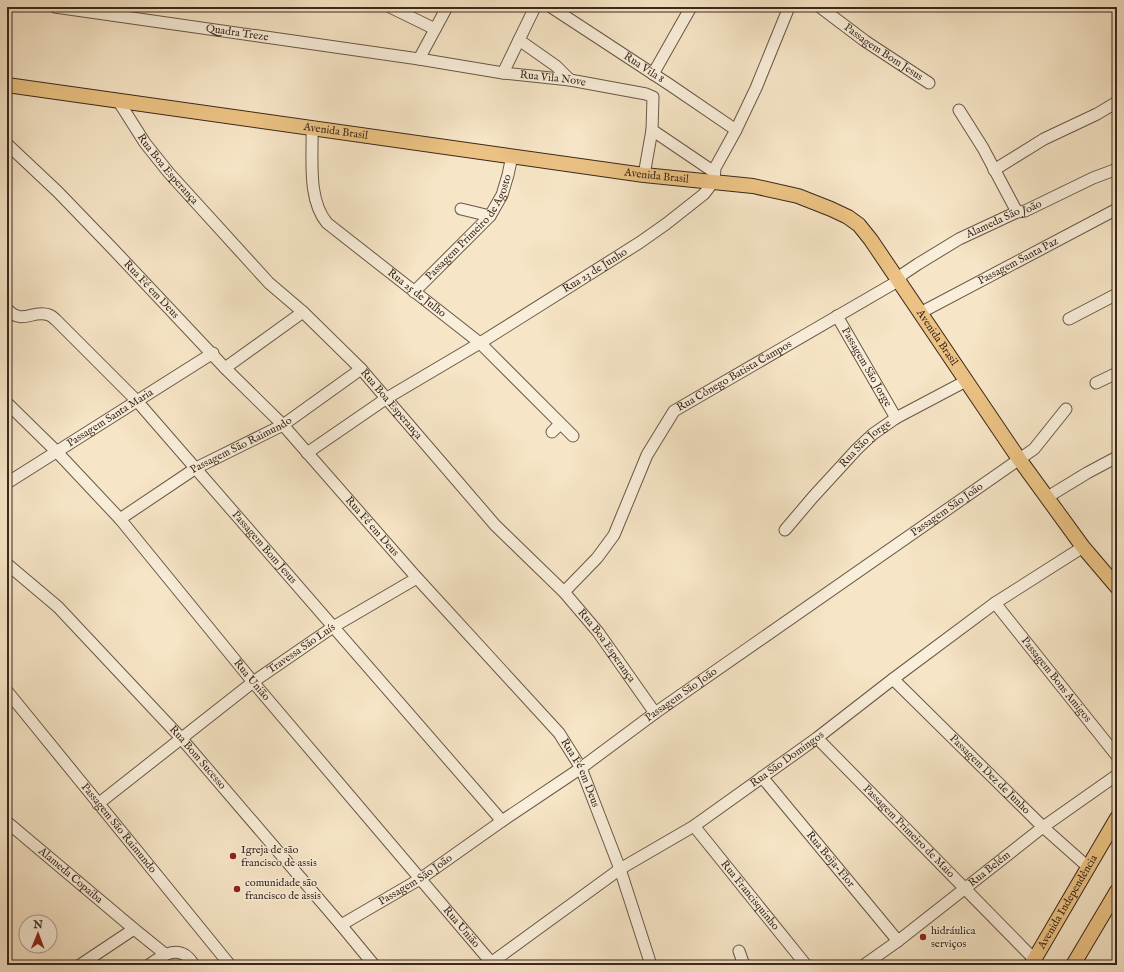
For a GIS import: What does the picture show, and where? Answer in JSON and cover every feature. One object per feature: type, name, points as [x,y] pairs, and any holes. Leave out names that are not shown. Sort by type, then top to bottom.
[{"type":"main road","name":"Avenida Brasil","points":[[7,85],[644,175],[714,177],[798,196],[831,209],[848,217],[859,225],[867,235],[1019,460],[1046,498],[1117,587]]},
{"type":"main road","name":"Avenida Independência","points":[[1033,962],[1117,818]]},
{"type":"main road","points":[[1073,965],[1117,891]]},
{"type":"street","name":"Quadra Treze","points":[[55,7],[419,59]]},
{"type":"street","points":[[390,7],[435,29]]},
{"type":"street","points":[[419,59],[447,7]]},
{"type":"street","points":[[503,73],[535,7]]},
{"type":"street","name":"Rua Vila 8","points":[[551,7],[736,130]]},
{"type":"street","points":[[644,175],[652,130],[653,97],[658,77],[691,7]]},
{"type":"street","name":"Rua 23 de Junho","points":[[307,453],[387,398],[480,343],[666,224],[704,194],[714,177],[756,88],[789,7]]},
{"type":"street","name":"Passagem Bom Jesus","points":[[820,7],[865,41],[929,83]]},
{"type":"street","points":[[519,40],[556,66],[570,80]]},
{"type":"street","name":"Rua Vila Nove","points":[[419,59],[503,73],[570,80],[638,92],[653,97]]},
{"type":"street","name":"Rua Boa Esperança","points":[[119,102],[145,143],[169,173],[269,283],[302,312],[361,369],[495,525],[564,592],[598,632],[655,713]]},
{"type":"street","points":[[994,170],[1044,139],[1117,102]]},
{"type":"street","points":[[959,110],[983,148],[1017,212]]},
{"type":"street","name":"Rua 25 de Julho","points":[[312,128],[313,189],[317,209],[321,216],[327,223],[480,343],[573,436]]},
{"type":"street","points":[[652,130],[714,177]]},
{"type":"street","name":"Rua Fé em Deus","points":[[7,144],[58,192],[225,368],[283,425],[417,578],[559,733],[582,768],[620,869],[651,965]]},
{"type":"street","name":"Passagem Primeiro de Agosto","points":[[414,292],[490,216],[502,195],[512,156]]},
{"type":"street","name":"Alameda São João","points":[[898,280],[903,274],[918,264],[976,230],[1025,210],[1093,178],[1117,169]]},
{"type":"street","points":[[461,209],[490,216]]},
{"type":"street","name":"Passagem Santa Paz","points":[[920,313],[1117,209]]},
{"type":"street","name":"Rua Cônego Batista Campos","points":[[564,592],[598,558],[614,535],[647,455],[674,411],[898,280]]},
{"type":"street","points":[[1069,320],[1117,294]]},
{"type":"street","name":"Passagem Bom Jesus","points":[[7,309],[13,316],[19,317],[39,314],[50,315],[137,401],[502,821]]},
{"type":"street","points":[[225,368],[302,312]]},
{"type":"street","name":"Passagem São Jorge","points":[[837,316],[896,418]]},
{"type":"street","name":"Passagem Santa Maria","points":[[7,483],[212,353]]},
{"type":"street","name":"Passagem São Raimundo","points":[[120,519],[196,468],[283,425],[361,369]]},
{"type":"street","points":[[1096,383],[1117,373]]},
{"type":"street","name":"Rua São Jorge","points":[[785,530],[857,449],[873,434],[896,418],[966,381]]},
{"type":"street","name":"Rua União","points":[[7,403],[57,452],[120,519],[253,682],[492,963]]},
{"type":"street","name":"Passagem São João","points":[[341,925],[420,879],[502,821],[582,768],[655,713],[1019,460],[1034,449],[1066,409]]},
{"type":"street","points":[[552,432],[560,424]]},
{"type":"street","points":[[1046,498],[1117,457]]},
{"type":"street","name":"Rua São Domingos","points":[[492,963],[620,869],[694,826],[818,738],[893,679],[995,603],[1084,547]]},
{"type":"street","name":"Rua Bom Sucesso","points":[[7,564],[58,607],[102,652],[181,738],[374,965]]},
{"type":"street","name":"Travessa São Luís","points":[[98,804],[253,682],[332,627],[417,578]]},
{"type":"street","name":"Passagem Bons Amigos","points":[[995,603],[1117,756]]},
{"type":"street","name":"Passagem Dez de Junho","points":[[893,679],[1043,827],[1088,867]]},
{"type":"street","name":"Passagem São Raimundo","points":[[7,691],[230,965]]},
{"type":"street","name":"Passagem Primeiro de Maio","points":[[818,738],[966,889],[1033,962]]},
{"type":"street","name":"Rua Belém","points":[[864,965],[966,889],[1043,827],[1117,775]]},
{"type":"street","name":"Rua Beija-Flor","points":[[762,777],[898,941]]},
{"type":"street","name":"Alameda Copaiba","points":[[7,822],[165,954]]},
{"type":"street","name":"Rua Francisquinho","points":[[694,826],[806,965]]},
{"type":"street","points":[[80,965],[134,928]]},
{"type":"street","points":[[739,951],[744,965]]},
{"type":"street","points":[[149,965],[165,954],[179,953],[186,955],[194,965]]},
{"type":"place","name":"Igreja de são francisco de assis","points":[[233,856]]},
{"type":"place","name":"comunidade são francisco de assis","points":[[237,889]]},
{"type":"place","name":"hidráulica serviços","points":[[923,937]]}]
